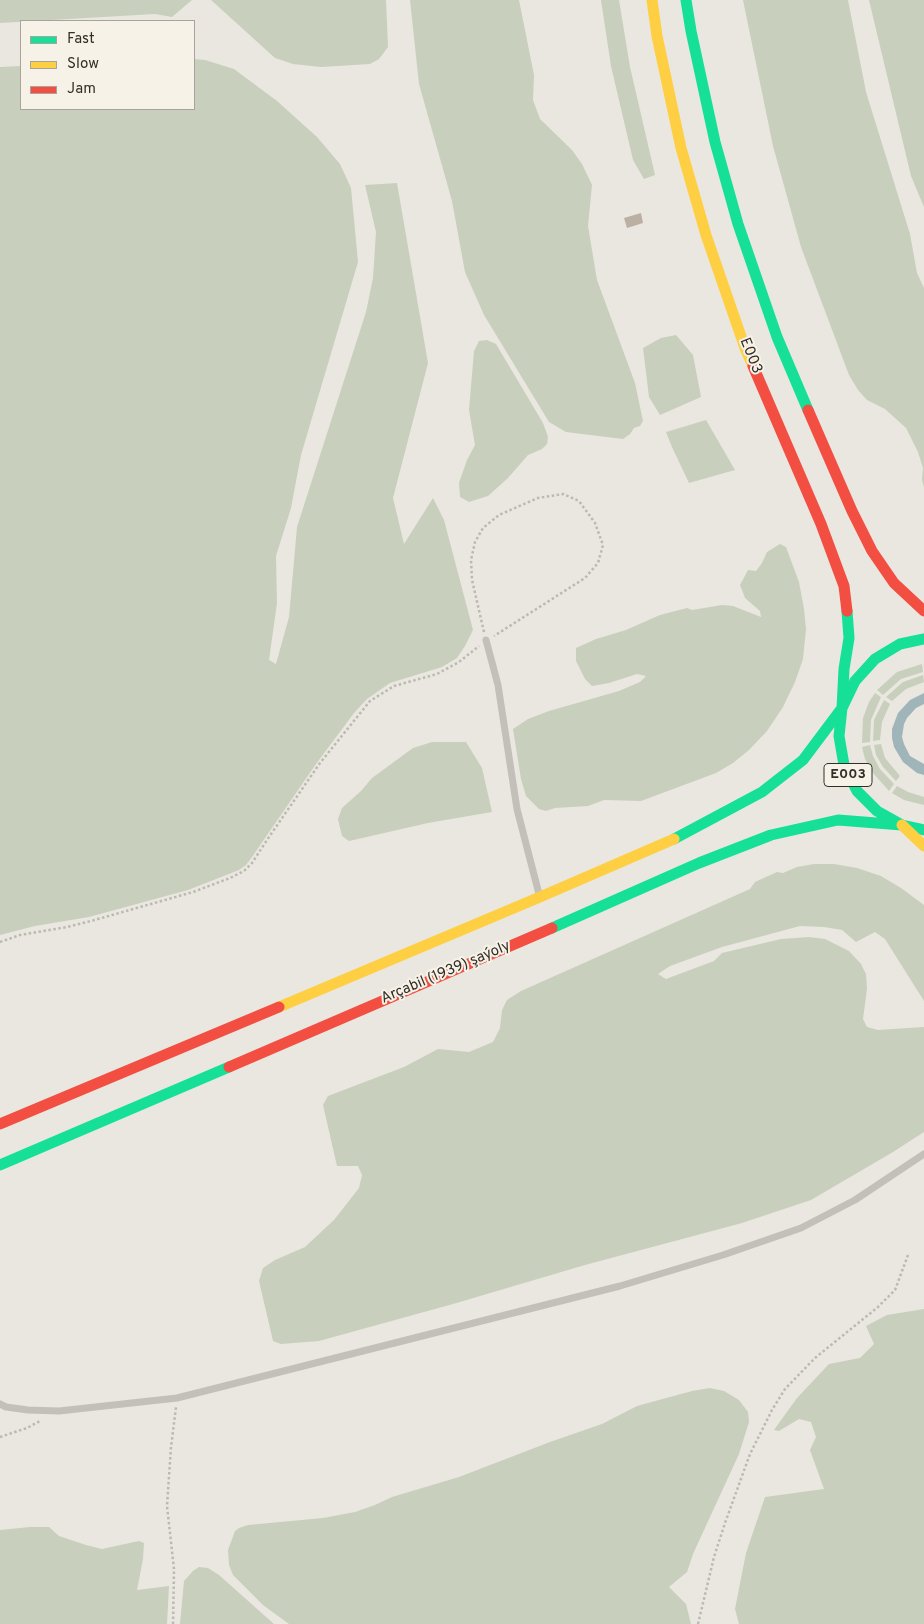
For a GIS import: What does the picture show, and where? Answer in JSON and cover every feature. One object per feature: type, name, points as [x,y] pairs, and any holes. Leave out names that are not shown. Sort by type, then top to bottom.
[{"type":"main road","name":"E003","points":[[652,0],[657,36],[682,148],[706,235],[745,348],[820,524],[844,586],[849,638],[844,669],[839,736],[844,765],[857,791],[877,811],[902,825],[924,830]]},
{"type":"main road","points":[[686,0],[715,142],[738,224],[777,337],[837,478],[872,551],[894,582],[924,611]]},
{"type":"main road","name":"E003","points":[[842,708],[855,681],[874,659],[900,644],[924,639]]},
{"type":"main road","points":[[0,1124],[540,897],[682,835],[762,792],[803,760],[842,708]]},
{"type":"main road","name":"Arçabil (1939) şaýoly","points":[[0,1165],[536,935],[699,862],[771,835],[838,820],[902,825]]},
{"type":"main road","points":[[902,825],[924,846]]},
{"type":"lane","points":[[486,640],[498,685],[517,809],[540,897]]},
{"type":"lane","points":[[0,1404],[6,1407],[28,1410],[59,1411],[177,1398],[620,1286],[723,1255],[801,1228],[855,1200],[924,1154]]},
{"type":"path","points":[[0,942],[20,935],[67,928],[193,892],[244,871],[252,864],[269,836],[320,763],[370,701],[394,686],[437,674],[459,662],[486,640],[585,578],[598,563],[603,545],[595,523],[579,501],[563,494],[538,498],[499,514],[483,528],[475,542],[471,560],[472,580],[486,640]]},
{"type":"path","points":[[698,1624],[714,1557],[725,1523],[750,1454],[772,1410],[786,1389],[814,1358],[878,1307],[894,1290],[908,1255]]},
{"type":"path","points":[[173,1624],[174,1569],[167,1506],[177,1398]]},
{"type":"path","points":[[0,1437],[27,1428],[59,1411]]},
{"type":"green space","points":[[0,0],[192,0],[172,17],[155,14],[20,20],[20,22],[0,23]]},
{"type":"green space","points":[[211,0],[386,0],[388,47],[379,59],[370,64],[321,67],[293,64],[275,58]]},
{"type":"green space","points":[[410,0],[519,0],[534,75],[533,100],[540,119],[572,150],[582,164],[592,185],[588,226],[597,280],[635,383],[643,421],[640,426],[634,428],[623,439],[566,432],[549,422],[484,315],[465,272],[452,201],[419,84]]},
{"type":"green space","points":[[601,0],[619,0],[630,67],[655,175],[644,179],[633,160],[611,66]]},
{"type":"green space","points":[[743,0],[848,0],[866,92],[910,234],[917,273],[924,288],[924,487],[922,480],[923,468],[918,452],[906,428],[885,409],[867,400],[849,375],[801,247],[773,146]]},
{"type":"green space","points":[[869,0],[924,0],[924,207],[911,176]]},
{"type":"green space","points":[[195,59],[205,60],[234,69],[277,101],[317,137],[340,164],[351,188],[358,262],[301,455],[291,508],[276,556],[277,603],[269,660],[276,664],[289,617],[297,527],[366,312],[373,278],[376,232],[365,185],[397,183],[428,363],[393,498],[404,544],[433,498],[444,520],[473,630],[457,658],[442,667],[390,683],[367,699],[354,713],[316,764],[252,857],[239,870],[188,890],[89,917],[35,926],[0,935],[0,67],[20,66],[20,110],[195,110]]},
{"type":"green space","points":[[676,335],[693,355],[701,397],[660,415],[649,397],[643,348],[661,338]]},
{"type":"green space","points":[[487,340],[496,344],[543,423],[548,437],[547,444],[542,449],[528,455],[508,478],[488,496],[469,502],[460,497],[459,483],[467,460],[475,445],[469,410],[474,351],[479,341]]},
{"type":"green space","points":[[706,420],[735,470],[689,483],[666,432]]},
{"type":"green space","points":[[780,544],[786,547],[799,582],[806,629],[803,659],[795,682],[783,707],[767,731],[749,750],[733,763],[716,773],[641,801],[604,800],[588,806],[555,808],[546,811],[539,809],[526,796],[521,779],[513,729],[528,719],[549,711],[619,691],[640,682],[646,676],[637,674],[592,686],[585,679],[576,661],[576,648],[596,639],[626,630],[660,615],[687,608],[692,610],[722,605],[733,606],[761,617],[760,611],[745,598],[740,585],[748,570],[756,571],[767,552]]},
{"type":"green space","points":[[922,664],[923,672],[901,679],[883,695],[877,690],[897,672]]},
{"type":"green space","points":[[923,675],[924,682],[906,689],[892,701],[886,697],[903,682]]},
{"type":"green space","points":[[875,693],[881,697],[871,720],[870,742],[862,743],[863,718],[869,702]]},
{"type":"green space","points":[[884,700],[890,704],[882,722],[880,740],[873,741],[874,720]]},
{"type":"green space","points":[[432,742],[466,742],[482,768],[492,812],[428,823],[349,841],[342,836],[338,819],[342,808],[372,778],[413,748]]},
{"type":"green space","points":[[881,744],[885,758],[900,776],[896,781],[883,767],[876,755],[874,745]]},
{"type":"green space","points":[[870,745],[880,769],[894,784],[889,791],[873,773],[865,759],[862,747]]},
{"type":"green space","points":[[897,786],[924,797],[924,805],[904,800],[892,793]]},
{"type":"green space","points":[[814,864],[834,864],[857,868],[881,876],[924,905],[924,1001],[885,939],[875,932],[856,942],[842,930],[800,926],[722,947],[670,966],[658,974],[666,979],[714,961],[722,953],[781,939],[809,937],[825,939],[849,951],[861,964],[866,974],[867,989],[863,1019],[867,1027],[878,1030],[924,1027],[924,1132],[811,1200],[742,1223],[585,1265],[319,1341],[281,1344],[273,1341],[259,1281],[263,1268],[275,1260],[305,1247],[334,1220],[359,1188],[362,1175],[358,1166],[337,1166],[323,1105],[328,1096],[404,1067],[438,1049],[469,1052],[493,1042],[500,1028],[502,1010],[507,1000],[521,991],[750,889],[755,882],[777,872],[783,873],[797,867]]},
{"type":"green space","points":[[924,1309],[924,1624],[739,1624],[735,1609],[746,1553],[765,1497],[824,1489],[810,1450],[816,1437],[811,1422],[799,1419],[779,1431],[774,1430],[797,1398],[829,1364],[860,1358],[874,1344],[866,1326],[887,1315]]},
{"type":"green space","points":[[710,1388],[724,1391],[739,1400],[748,1412],[749,1422],[739,1454],[693,1554],[687,1572],[669,1587],[686,1604],[691,1624],[289,1624],[263,1605],[233,1575],[229,1565],[228,1550],[235,1531],[239,1528],[248,1525],[323,1518],[355,1512],[392,1497],[459,1477],[602,1424],[637,1406]]},
{"type":"green space","points":[[49,1527],[59,1536],[102,1549],[139,1541],[144,1543],[137,1590],[169,1586],[167,1624],[0,1624],[0,1530]]},
{"type":"green space","points":[[199,1567],[208,1568],[219,1575],[274,1624],[180,1624],[184,1581]]},
{"type":"water","points":[[924,693],[924,704],[916,708],[907,718],[902,737],[910,756],[924,764],[924,775],[917,773],[903,762],[894,747],[892,729],[898,713],[910,700]]},
{"type":"building","points":[[641,213],[643,223],[627,228],[624,218]]},
{"type":"traffic: fast","points":[[686,0],[715,142],[738,224],[777,337],[808,410]]},
{"type":"traffic: fast","points":[[674,839],[762,792],[803,760],[842,708],[844,669],[849,638],[847,611]]},
{"type":"traffic: fast","points":[[924,639],[900,644],[875,659],[855,681],[842,708],[839,736],[844,765],[857,791],[877,811],[902,825],[924,830]]},
{"type":"traffic: fast","points":[[552,928],[699,863],[771,835],[838,820],[902,825]]},
{"type":"traffic: fast","points":[[0,1165],[229,1067]]},
{"type":"traffic: slow","points":[[652,0],[657,36],[681,148],[706,235],[753,366]]},
{"type":"traffic: slow","points":[[902,825],[924,846]]},
{"type":"traffic: slow","points":[[279,1007],[674,839]]},
{"type":"traffic: jam","points":[[753,366],[821,524],[844,586],[847,611]]},
{"type":"traffic: jam","points":[[808,410],[852,511],[872,551],[894,583],[924,611]]},
{"type":"traffic: jam","points":[[229,1067],[552,928]]},
{"type":"traffic: jam","points":[[0,1124],[279,1007]]}]
